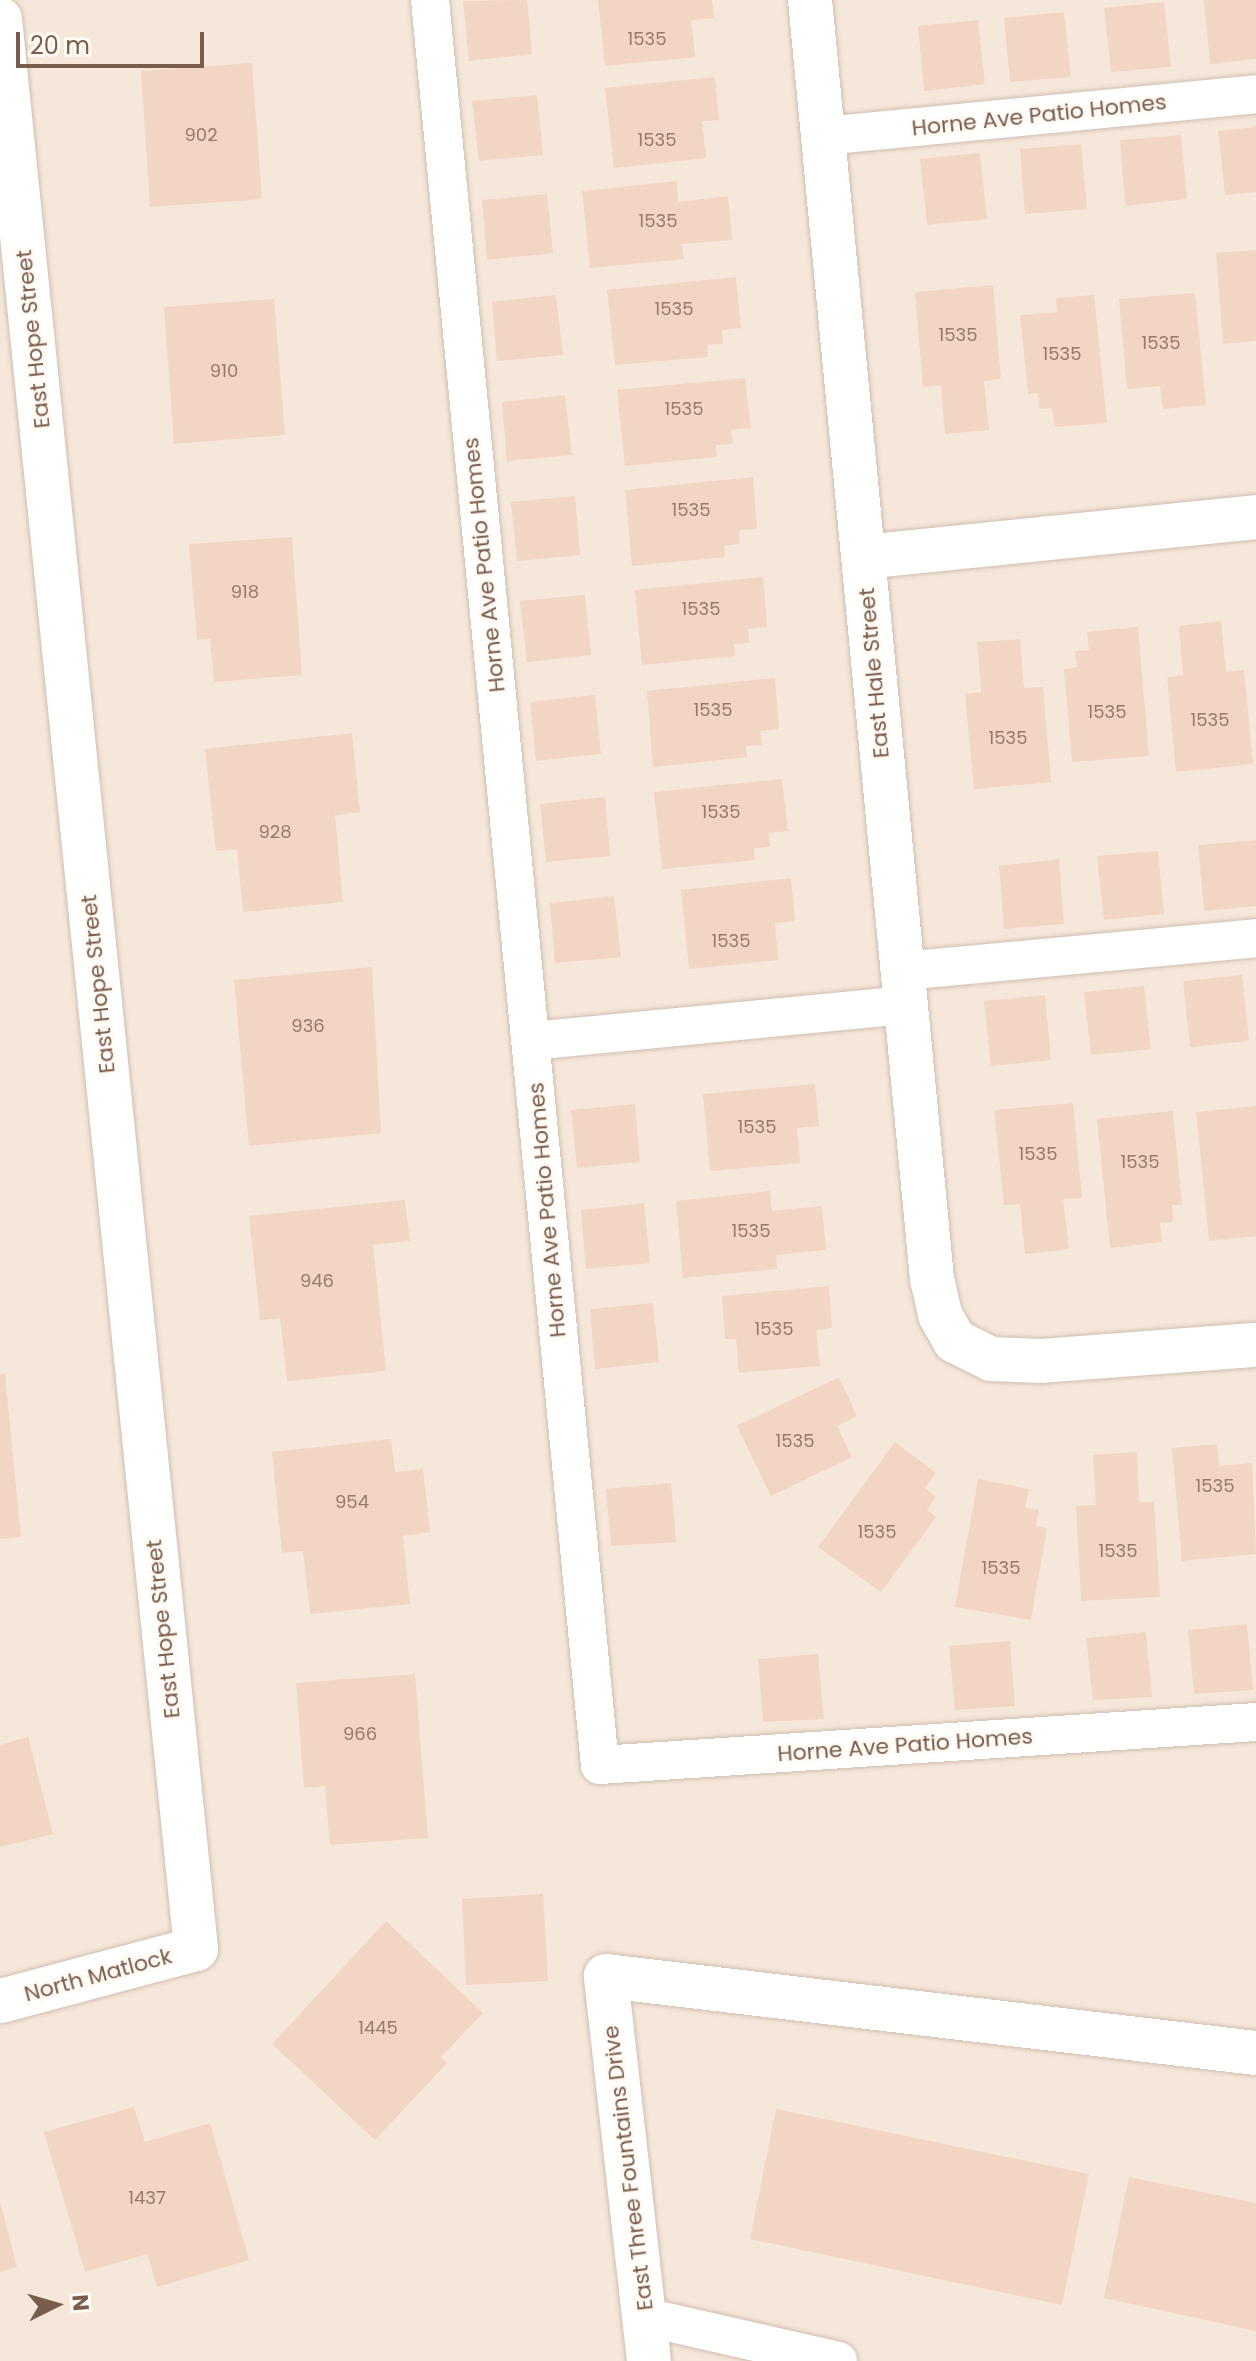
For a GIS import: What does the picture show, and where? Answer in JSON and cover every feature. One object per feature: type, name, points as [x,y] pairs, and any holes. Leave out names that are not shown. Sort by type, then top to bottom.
[{"type":"street","name":"East Hale Street","points":[[810,0],[932,1279],[940,1315],[955,1341],[991,1359],[1041,1361],[1256,1345]]},
{"type":"street","name":"East Hope Street","points":[[0,19],[8,176],[196,1949]]},
{"type":"street","points":[[864,557],[1256,517]]},
{"type":"street","name":"North Matlock","points":[[0,2001],[196,1949]]},
{"type":"street","name":"East Three Fountains Drive","points":[[649,2361],[606,1976],[1256,2053]]},
{"type":"lane","name":"Horne Ave Patio Homes","points":[[430,0],[600,1765],[1256,1722]]},
{"type":"lane","name":"Horne Ave Patio Homes","points":[[823,136],[1256,94]]},
{"type":"lane","points":[[531,1041],[1256,938]]},
{"type":"lane","points":[[645,2317],[838,2361]]},
{"type":"shaded area","points":[[0,0],[1256,0],[1256,2361],[0,2361]]},
{"type":"building","points":[[527,0],[532,54],[469,61],[463,1]]},
{"type":"building","points":[[598,0],[712,0],[714,18],[691,20],[695,57],[605,66]]},
{"type":"building","points":[[1204,0],[1256,0],[1256,59],[1210,64]]},
{"type":"building","points":[[1164,2],[1171,67],[1111,72],[1104,8]]},
{"type":"building","points":[[1064,12],[1071,77],[1010,82],[1004,18]]},
{"type":"building","points":[[978,20],[985,84],[924,91],[918,26]]},
{"type":"building","points":[[252,63],[262,199],[150,207],[141,71]]},
{"type":"building","points":[[715,77],[719,120],[702,121],[706,158],[614,168],[605,88]]},
{"type":"building","points":[[537,95],[543,155],[479,161],[472,101]]},
{"type":"building","points":[[1256,127],[1256,192],[1225,195],[1218,131]]},
{"type":"building","points":[[1181,135],[1187,199],[1125,206],[1120,140]]},
{"type":"building","points":[[1081,144],[1087,209],[1025,214],[1020,149]]},
{"type":"building","points":[[980,153],[987,219],[927,225],[920,159]]},
{"type":"building","points":[[677,181],[678,202],[728,196],[732,240],[682,244],[684,259],[590,268],[582,191]]},
{"type":"building","points":[[547,194],[553,253],[487,260],[482,200]]},
{"type":"building","points":[[1256,250],[1256,341],[1223,344],[1216,253]]},
{"type":"building","points":[[736,277],[741,328],[722,330],[723,344],[707,345],[708,357],[615,365],[607,290]]},
{"type":"building","points":[[993,285],[1001,379],[984,381],[989,430],[945,434],[941,385],[923,387],[915,292]]},
{"type":"building","points":[[1195,293],[1206,405],[1163,409],[1160,386],[1127,389],[1119,299]]},
{"type":"building","points":[[556,295],[563,355],[497,361],[492,302]]},
{"type":"building","points":[[1094,295],[1107,423],[1055,427],[1052,408],[1039,409],[1038,393],[1028,394],[1020,315],[1057,312],[1056,298]]},
{"type":"building","points":[[274,299],[285,435],[174,444],[164,307]]},
{"type":"building","points":[[745,378],[751,428],[731,430],[733,444],[716,445],[717,457],[625,466],[617,390]]},
{"type":"building","points":[[565,395],[572,455],[507,461],[502,402]]},
{"type":"building","points":[[753,477],[757,529],[739,530],[740,544],[724,546],[725,557],[632,566],[625,490]]},
{"type":"building","points":[[575,496],[580,555],[517,561],[511,502]]},
{"type":"building","points":[[292,537],[302,675],[214,682],[210,639],[197,640],[189,544]]},
{"type":"building","points":[[763,577],[767,627],[748,629],[749,643],[734,644],[735,656],[642,665],[635,590]]},
{"type":"building","points":[[585,595],[591,655],[527,662],[520,601]]},
{"type":"building","points":[[1221,621],[1226,672],[1244,670],[1253,764],[1176,772],[1167,677],[1183,675],[1179,626]]},
{"type":"building","points":[[1138,627],[1149,756],[1072,762],[1064,669],[1077,667],[1075,651],[1089,650],[1087,632]]},
{"type":"building","points":[[1020,639],[1024,688],[1043,687],[1051,782],[974,789],[965,694],[981,692],[977,642]]},
{"type":"building","points":[[775,678],[779,729],[760,731],[762,745],[746,746],[747,757],[653,767],[647,691]]},
{"type":"building","points":[[595,695],[601,754],[536,761],[530,702]]},
{"type":"building","points":[[352,733],[360,812],[335,815],[343,902],[243,912],[237,849],[216,851],[205,749]]},
{"type":"building","points":[[782,779],[788,831],[769,833],[770,847],[754,848],[755,860],[662,869],[654,792]]},
{"type":"building","points":[[605,797],[610,856],[546,862],[540,804]]},
{"type":"building","points":[[1256,840],[1256,906],[1204,911],[1198,845]]},
{"type":"building","points":[[1158,851],[1164,914],[1104,920],[1097,856]]},
{"type":"building","points":[[1059,859],[1064,924],[1004,929],[999,866]]},
{"type":"building","points":[[791,878],[795,921],[775,923],[778,960],[689,969],[681,890]]},
{"type":"building","points":[[614,896],[621,957],[555,963],[550,903]]},
{"type":"building","points":[[372,967],[381,1133],[249,1146],[234,980]]},
{"type":"building","points":[[1242,975],[1249,1041],[1190,1047],[1183,981]]},
{"type":"building","points":[[1144,986],[1151,1049],[1091,1055],[1084,992]]},
{"type":"building","points":[[1045,995],[1051,1060],[991,1066],[984,1001]]},
{"type":"building","points":[[815,1084],[819,1126],[797,1128],[800,1163],[710,1171],[703,1094]]},
{"type":"building","points":[[1073,1103],[1082,1198],[1063,1199],[1069,1249],[1025,1254],[1020,1204],[1004,1205],[994,1110]]},
{"type":"building","points":[[635,1104],[640,1162],[577,1168],[571,1110]]},
{"type":"building","points":[[1256,1106],[1256,1236],[1209,1241],[1196,1112]]},
{"type":"building","points":[[1173,1111],[1182,1205],[1172,1205],[1173,1222],[1160,1223],[1162,1242],[1110,1248],[1097,1119]]},
{"type":"building","points":[[770,1191],[772,1211],[822,1206],[826,1250],[776,1255],[777,1269],[683,1278],[676,1201]]},
{"type":"building","points":[[405,1200],[410,1241],[373,1245],[386,1371],[287,1381],[280,1318],[260,1320],[249,1216]]},
{"type":"building","points":[[644,1203],[650,1263],[586,1269],[581,1210]]},
{"type":"building","points":[[829,1286],[832,1328],[816,1330],[820,1366],[739,1373],[736,1339],[725,1339],[722,1296]]},
{"type":"building","points":[[653,1303],[659,1362],[595,1369],[590,1309]]},
{"type":"building","points":[[0,1374],[5,1374],[21,1537],[0,1539]]},
{"type":"building","points":[[839,1377],[857,1416],[837,1426],[852,1457],[771,1496],[737,1426]]},
{"type":"building","points":[[391,1439],[395,1472],[423,1469],[430,1532],[403,1536],[410,1604],[310,1614],[303,1551],[282,1553],[272,1452]]},
{"type":"building","points":[[895,1442],[936,1473],[925,1488],[936,1497],[927,1510],[936,1517],[881,1592],[818,1547]]},
{"type":"building","points":[[1217,1444],[1219,1466],[1252,1463],[1256,1554],[1182,1561],[1172,1448]]},
{"type":"building","points":[[1137,1452],[1139,1502],[1154,1502],[1160,1597],[1081,1601],[1076,1506],[1096,1505],[1093,1455]]},
{"type":"building","points":[[978,1479],[1029,1489],[1025,1508],[1039,1510],[1036,1526],[1047,1528],[1031,1620],[955,1607]]},
{"type":"building","points":[[671,1483],[676,1542],[611,1546],[606,1489]]},
{"type":"building","points":[[1247,1624],[1253,1690],[1194,1694],[1188,1630]]},
{"type":"building","points":[[1146,1632],[1152,1697],[1093,1700],[1086,1638]]},
{"type":"building","points":[[1010,1641],[1015,1706],[955,1710],[949,1646]]},
{"type":"building","points":[[818,1654],[824,1719],[763,1722],[758,1659]]},
{"type":"building","points":[[415,1674],[428,1838],[330,1845],[325,1786],[304,1788],[296,1683]]},
{"type":"building","points":[[28,1737],[53,1834],[0,1847],[0,1745]]},
{"type":"building","points":[[543,1894],[548,1981],[466,1985],[462,1899]]},
{"type":"building","points":[[386,1921],[483,2013],[441,2057],[447,2063],[375,2140],[272,2044]]},
{"type":"building","points":[[134,2107],[145,2142],[210,2123],[249,2260],[157,2287],[147,2254],[85,2272],[44,2132]]},
{"type":"building","points":[[776,2109],[1089,2174],[1062,2305],[750,2239]]},
{"type":"building","points":[[1129,2177],[1256,2203],[1256,2331],[1104,2298]]},
{"type":"building","points":[[0,2202],[17,2267],[0,2272]]}]
